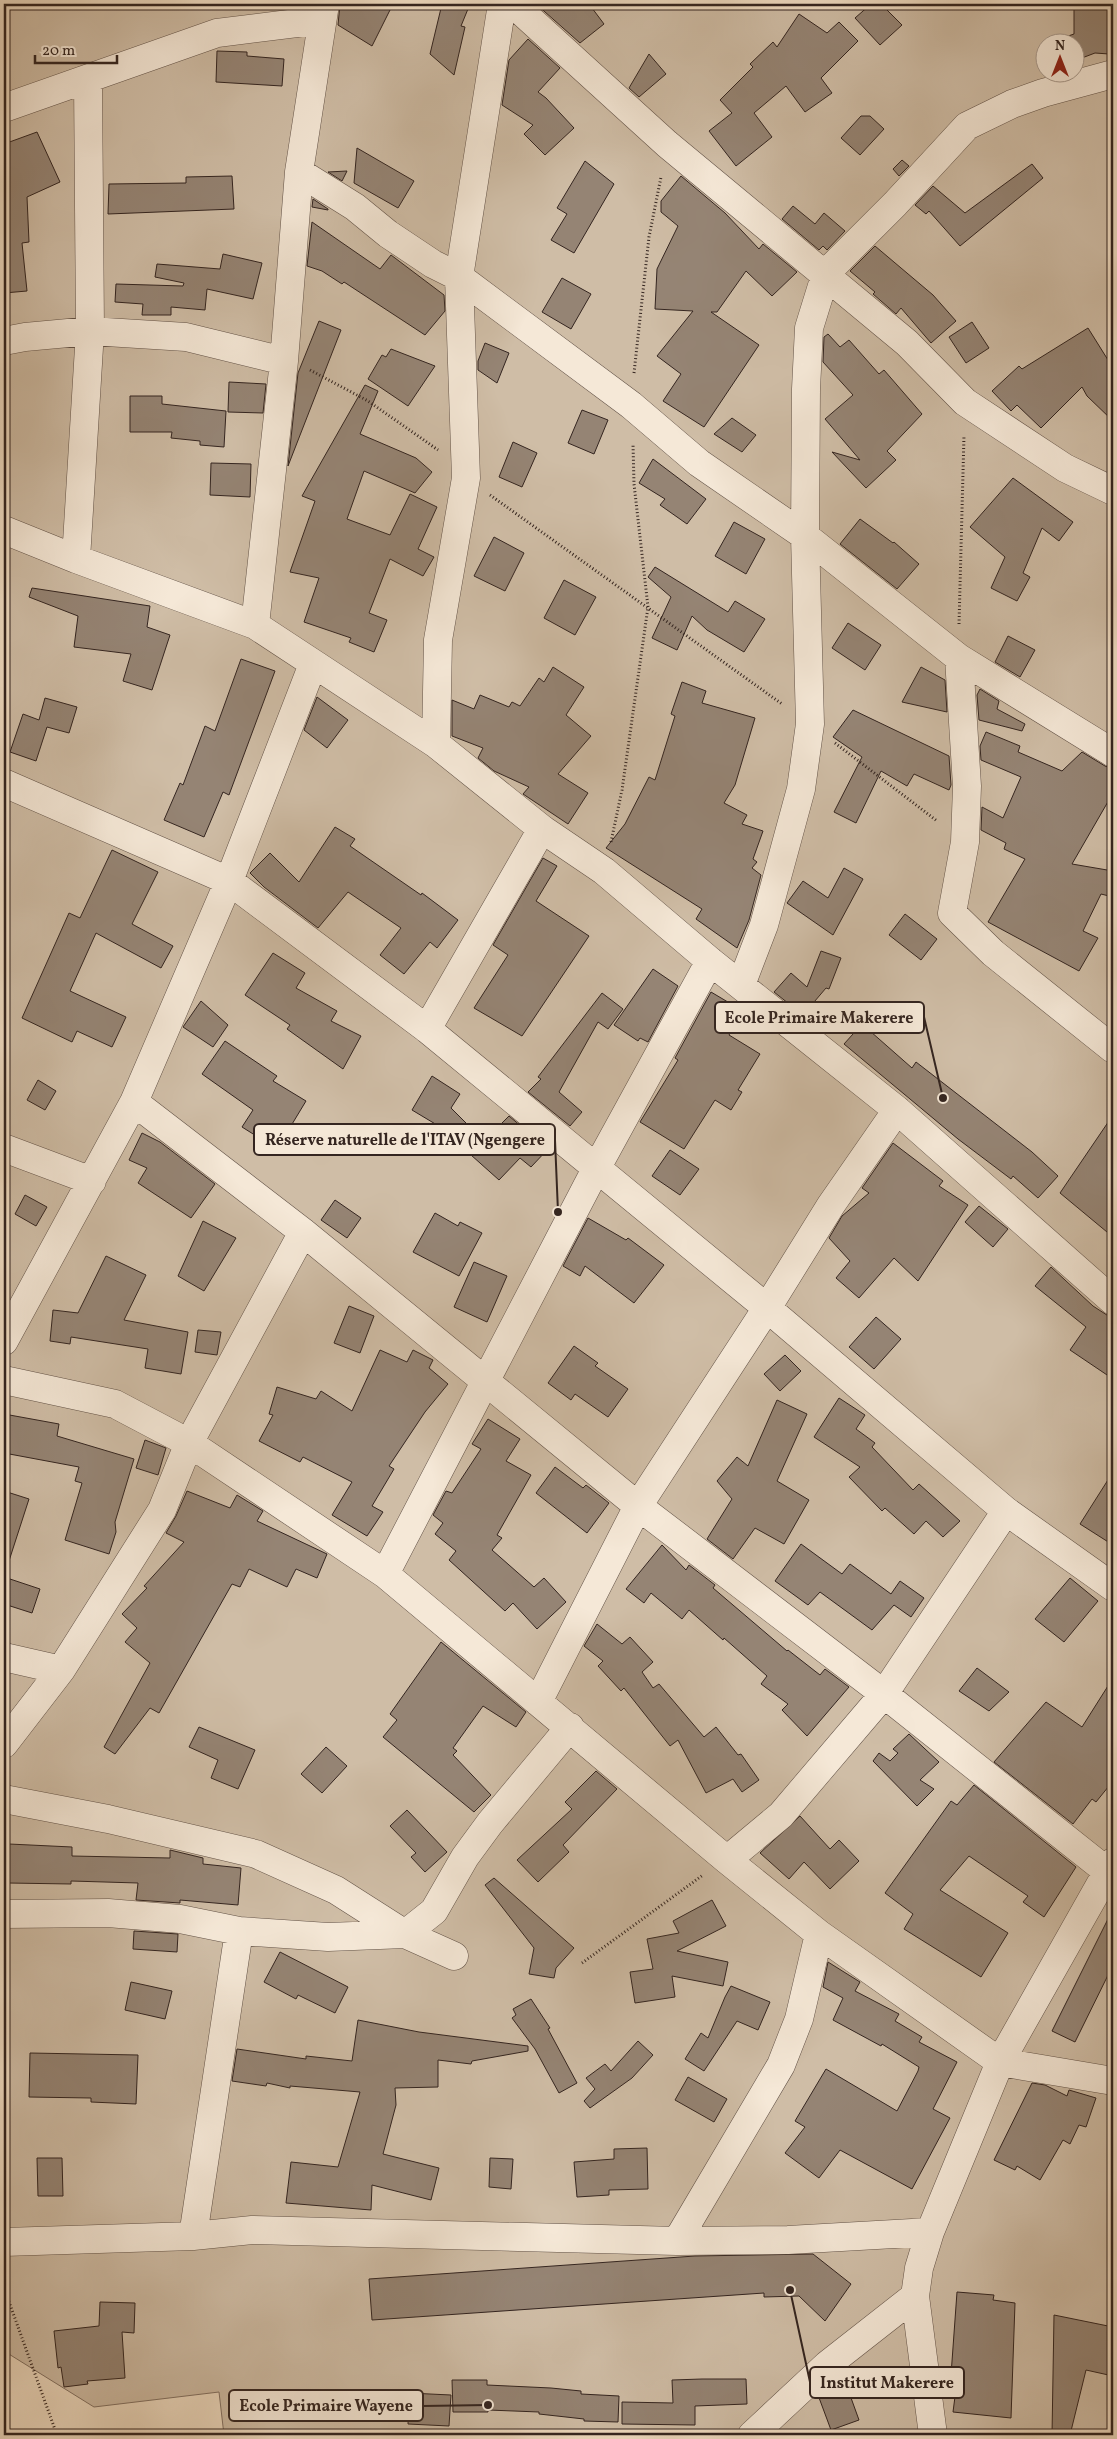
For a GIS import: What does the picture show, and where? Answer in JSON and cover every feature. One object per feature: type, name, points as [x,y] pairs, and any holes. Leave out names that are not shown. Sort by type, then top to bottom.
[{"type":"street","points":[[436,744],[438,640],[466,478],[460,277],[502,4]]},
{"type":"street","points":[[513,4],[667,144],[826,273],[907,343],[965,402],[1065,468],[1113,491]]},
{"type":"street","points":[[4,108],[216,33],[323,12],[299,172],[284,361],[255,625]]},
{"type":"street","points":[[740,985],[764,925],[801,789],[810,724],[805,536],[806,389],[809,328],[826,273],[895,204],[967,126],[1012,104],[1113,74]]},
{"type":"street","points":[[76,559],[90,331],[88,79]]},
{"type":"street","points":[[299,172],[355,207],[388,234],[433,264],[460,277],[631,405],[699,463],[805,536],[959,658],[1113,753]]},
{"type":"street","points":[[4,341],[25,337],[90,331],[186,337],[284,361]]},
{"type":"street","points":[[4,530],[76,559],[255,625],[436,744],[542,829],[604,871],[710,961],[897,1110],[1113,1301]]},
{"type":"street","points":[[959,658],[967,786],[965,842],[952,913],[993,953],[1113,1049]]},
{"type":"street","points":[[4,1341],[134,1102],[229,881],[313,664]]},
{"type":"street","points":[[4,783],[229,881],[427,1029],[767,1308],[1006,1511],[1113,1587]]},
{"type":"street","points":[[427,1029],[542,829]]},
{"type":"street","points":[[385,1574],[596,1169],[710,961]]},
{"type":"street","points":[[134,1102],[303,1232],[484,1382],[638,1506],[1110,1867],[1000,2062],[930,2232],[919,2268],[915,2296],[933,2435]]},
{"type":"street","points":[[538,1702],[638,1506],[767,1308],[831,1205],[897,1110]]},
{"type":"street","points":[[4,1148],[92,1181]]},
{"type":"street","points":[[4,1744],[61,1670],[162,1510],[189,1443],[303,1232]]},
{"type":"street","points":[[4,1380],[115,1404],[189,1443],[385,1574],[727,1860],[819,1934],[1000,2062],[1113,2081]]},
{"type":"street","points":[[727,1860],[782,1815],[884,1694],[1006,1511]]},
{"type":"street","points":[[4,1657],[61,1670]]},
{"type":"street","points":[[4,1914],[108,1912],[180,1919],[239,1931],[328,1937],[405,1934],[434,1911],[465,1857],[490,1822],[570,1727]]},
{"type":"street","points":[[4,1799],[108,1819],[256,1854],[336,1890],[405,1934],[454,1956]]},
{"type":"street","points":[[193,2236],[239,1931]]},
{"type":"street","points":[[677,2241],[781,2065],[798,2019],[819,1934]]},
{"type":"street","points":[[4,2242],[193,2236],[252,2230],[677,2241],[788,2240],[930,2232]]},
{"type":"street","points":[[752,2435],[827,2365],[915,2296]]},
{"type":"path","points":[[604,871],[622,790],[648,607],[634,484],[631,405],[648,237],[667,144]]},
{"type":"path","points":[[959,658],[965,402]]},
{"type":"path","points":[[648,607],[810,724],[965,842]]},
{"type":"path","points":[[582,1963],[684,1887],[727,1860]]},
{"type":"path","points":[[4,2288],[57,2435]]},
{"type":"shaded area","points":[[4,4],[1113,4],[1113,2435],[224,2435],[219,2392],[94,2407],[4,2351]]},
{"type":"building","points":[[340,4],[393,4],[372,46],[338,25]]},
{"type":"building","points":[[442,4],[470,4],[461,26],[465,27],[454,75],[430,54]]},
{"type":"building","points":[[536,4],[589,4],[604,24],[580,43]]},
{"type":"building","points":[[871,4],[881,4],[902,25],[880,45],[855,18]]},
{"type":"building","points":[[1074,5],[1113,7],[1112,30],[1109,30],[1109,54],[1095,53],[1084,57],[1084,32],[1074,32]]},
{"type":"building","points":[[799,14],[827,33],[839,22],[858,41],[821,78],[832,93],[805,112],[786,86],[754,113],[772,137],[736,166],[709,131],[732,113],[720,100],[753,67],[750,64],[773,42],[777,47]]},
{"type":"building","points":[[528,39],[560,68],[538,92],[574,128],[545,155],[524,134],[533,125],[502,105],[509,60]]},
{"type":"building","points":[[217,51],[247,52],[247,56],[284,59],[282,86],[216,82]]},
{"type":"building","points":[[649,54],[666,74],[639,97],[629,88]]},
{"type":"building","points":[[861,116],[870,116],[884,129],[860,155],[841,138]]},
{"type":"building","points":[[37,132],[60,182],[27,197],[29,242],[22,243],[27,291],[4,293],[4,144]]},
{"type":"building","points":[[357,148],[414,181],[398,208],[354,183]]},
{"type":"building","points":[[902,160],[909,166],[899,176],[893,169]]},
{"type":"building","points":[[585,161],[614,184],[574,253],[551,240],[567,214],[557,208]]},
{"type":"building","points":[[1032,164],[1043,178],[960,246],[929,211],[926,214],[915,205],[933,186],[965,213]]},
{"type":"building","points":[[347,171],[342,181],[328,172]]},
{"type":"building","points":[[232,176],[234,209],[108,214],[109,184],[186,183],[186,177]]},
{"type":"building","points":[[681,176],[725,213],[759,249],[763,244],[797,272],[772,296],[746,271],[717,312],[711,312],[759,345],[704,427],[663,401],[681,374],[657,356],[693,311],[655,309],[657,269],[678,226],[661,212],[661,201]]},
{"type":"building","points":[[313,199],[328,209],[328,210],[312,207]]},
{"type":"building","points":[[793,206],[815,224],[824,213],[845,231],[827,250],[823,246],[819,250],[782,219]]},
{"type":"building","points":[[312,222],[380,269],[391,255],[444,295],[445,311],[425,335],[344,282],[342,284],[322,271],[307,266]]},
{"type":"building","points":[[875,246],[933,295],[956,321],[931,343],[901,308],[896,314],[873,294],[875,292],[850,271]]},
{"type":"building","points":[[223,254],[262,263],[253,299],[207,289],[205,310],[171,307],[171,315],[142,315],[143,304],[115,302],[116,284],[183,286],[184,283],[155,277],[157,264],[220,269]]},
{"type":"building","points":[[562,278],[591,294],[571,329],[542,312]]},
{"type":"building","points":[[319,321],[341,330],[288,466],[298,373]]},
{"type":"building","points":[[972,322],[989,348],[966,363],[949,337]]},
{"type":"building","points":[[1088,328],[1113,368],[1113,421],[1087,396],[1082,387],[1041,428],[1017,405],[1011,411],[992,391],[1019,366],[1022,369]]},
{"type":"building","points":[[828,334],[840,347],[849,340],[879,374],[884,370],[922,414],[887,451],[896,460],[866,488],[832,452],[860,460],[825,419],[853,395],[823,362],[824,337]]},
{"type":"building","points":[[485,343],[509,353],[497,383],[478,370],[478,361]]},
{"type":"building","points":[[391,349],[435,366],[408,406],[368,379],[382,355],[386,357]]},
{"type":"building","points":[[229,382],[266,384],[263,413],[228,412]]},
{"type":"building","points":[[365,385],[378,391],[360,434],[416,458],[432,472],[415,493],[364,471],[347,519],[390,535],[410,494],[437,507],[418,549],[434,557],[423,576],[390,559],[369,613],[387,620],[374,652],[349,642],[351,638],[304,622],[319,578],[290,572],[315,501],[302,496]]},
{"type":"building","points":[[130,396],[162,396],[162,404],[226,411],[224,447],[200,445],[200,441],[171,438],[172,432],[130,432]]},
{"type":"building","points":[[582,410],[608,420],[594,454],[568,443]]},
{"type":"building","points":[[732,418],[756,435],[742,452],[714,434]]},
{"type":"building","points":[[513,442],[537,453],[522,487],[499,477]]},
{"type":"building","points":[[653,459],[706,499],[687,524],[660,505],[665,499],[639,483]]},
{"type":"building","points":[[211,463],[251,464],[250,497],[210,495]]},
{"type":"building","points":[[1013,478],[1073,522],[1059,541],[1042,528],[1023,573],[1030,577],[1017,601],[991,588],[1005,557],[970,527]]},
{"type":"building","points":[[860,519],[894,542],[919,564],[897,589],[840,544]]},
{"type":"building","points":[[734,522],[765,539],[746,574],[715,556]]},
{"type":"building","points":[[494,537],[524,553],[505,591],[474,576]]},
{"type":"building","points":[[655,567],[728,612],[735,601],[765,619],[744,652],[707,630],[692,616],[677,650],[652,638],[671,597],[648,577]]},
{"type":"building","points":[[564,580],[596,597],[575,635],[544,618]]},
{"type":"building","points":[[32,588],[150,606],[147,627],[170,635],[152,690],[123,681],[131,654],[74,647],[78,616],[29,597]]},
{"type":"building","points":[[848,623],[881,645],[865,670],[832,648]]},
{"type":"building","points":[[1008,636],[1035,650],[1020,677],[995,662]]},
{"type":"building","points":[[241,659],[275,671],[229,795],[223,792],[204,837],[164,820],[180,783],[183,785],[205,726],[215,731]]},
{"type":"building","points":[[553,667],[584,687],[566,715],[591,736],[558,774],[588,793],[568,824],[523,794],[529,787],[494,771],[478,758],[483,748],[452,736],[452,700],[474,709],[480,695],[509,707],[512,702],[520,706],[539,678],[544,682]]},
{"type":"building","points":[[921,667],[945,680],[947,712],[902,702]]},
{"type":"building","points":[[682,682],[706,691],[702,703],[755,718],[735,785],[724,803],[747,815],[742,824],[763,831],[753,859],[757,862],[752,868],[761,875],[749,920],[737,948],[696,919],[702,909],[606,848],[625,824],[649,777],[655,780],[675,716],[671,714]]},
{"type":"building","points":[[980,689],[999,701],[997,709],[1025,724],[1022,731],[979,720],[977,695]]},
{"type":"building","points":[[317,697],[348,720],[327,748],[304,730]]},
{"type":"building","points":[[45,698],[77,707],[69,733],[47,727],[36,761],[10,752],[23,714],[39,720]]},
{"type":"building","points":[[853,710],[949,756],[951,785],[949,790],[914,774],[907,786],[881,771],[856,823],[834,812],[862,757],[833,737]]},
{"type":"building","points":[[986,732],[1020,746],[1018,752],[1062,771],[1082,752],[1113,769],[1113,793],[1072,864],[1113,871],[1113,897],[1101,894],[1083,931],[1098,938],[1079,971],[988,922],[1025,859],[1004,849],[1006,843],[981,830],[982,807],[1003,818],[1021,777],[981,760],[980,746]]},
{"type":"building","points":[[335,827],[355,839],[350,846],[421,895],[422,893],[458,920],[437,948],[430,942],[404,974],[380,955],[401,928],[348,892],[318,928],[264,887],[250,873],[270,853],[299,882]]},
{"type":"building","points":[[112,850],[158,872],[132,924],[173,946],[161,968],[96,933],[70,991],[126,1017],[112,1047],[77,1031],[72,1042],[22,1018],[69,913],[80,918]]},
{"type":"building","points":[[543,858],[557,866],[536,901],[589,936],[522,1036],[474,1008],[508,955],[493,945]]},
{"type":"building","points":[[844,868],[863,879],[833,935],[787,903],[803,881],[828,898]]},
{"type":"building","points":[[905,914],[937,939],[921,960],[889,935]]},
{"type":"building","points":[[821,951],[841,958],[829,989],[826,988],[803,1015],[774,992],[791,973],[807,987]]},
{"type":"building","points":[[273,953],[305,973],[296,988],[337,1011],[331,1021],[361,1036],[343,1069],[287,1029],[290,1025],[245,995]]},
{"type":"building","points":[[653,969],[678,986],[648,1042],[640,1038],[638,1041],[614,1025]]},
{"type":"building","points":[[711,992],[743,1011],[729,1035],[760,1054],[738,1090],[742,1092],[731,1110],[715,1100],[684,1149],[640,1122],[678,1060],[675,1058]]},
{"type":"building","points":[[602,993],[623,1009],[608,1029],[598,1022],[559,1092],[582,1112],[570,1126],[528,1092],[541,1079],[538,1077]]},
{"type":"building","points":[[201,1001],[228,1025],[213,1047],[183,1027]]},
{"type":"building","points":[[862,1024],[912,1068],[916,1062],[1032,1152],[1058,1176],[1038,1198],[1013,1176],[1011,1179],[958,1139],[844,1044]]},
{"type":"building","points":[[225,1041],[277,1076],[273,1081],[306,1101],[277,1149],[242,1127],[253,1110],[202,1074]]},
{"type":"building","points":[[432,1076],[460,1094],[451,1108],[484,1141],[509,1116],[548,1149],[531,1167],[520,1158],[499,1180],[471,1155],[477,1149],[412,1110]]},
{"type":"building","points":[[38,1080],[56,1091],[45,1110],[27,1100]]},
{"type":"building","points":[[1113,1115],[1113,1237],[1060,1193]]},
{"type":"building","points":[[142,1133],[160,1142],[215,1184],[191,1218],[138,1183],[147,1168],[129,1160]]},
{"type":"building","points":[[893,1143],[943,1181],[939,1186],[968,1205],[918,1281],[894,1258],[859,1298],[836,1278],[850,1261],[829,1238],[842,1216],[869,1193],[862,1188]]},
{"type":"building","points":[[670,1150],[699,1169],[680,1195],[652,1176]]},
{"type":"building","points":[[25,1195],[47,1207],[36,1226],[15,1214]]},
{"type":"building","points":[[335,1200],[361,1218],[347,1238],[321,1220]]},
{"type":"building","points":[[979,1206],[1008,1229],[993,1247],[965,1222]]},
{"type":"building","points":[[435,1213],[458,1226],[460,1222],[482,1233],[459,1276],[413,1252]]},
{"type":"building","points":[[588,1218],[626,1240],[628,1238],[664,1265],[634,1303],[585,1266],[580,1276],[563,1266]]},
{"type":"building","points":[[203,1221],[236,1238],[204,1291],[178,1276]]},
{"type":"building","points":[[106,1256],[146,1275],[124,1320],[188,1332],[181,1374],[145,1368],[148,1349],[71,1337],[70,1344],[50,1341],[53,1310],[78,1313]]},
{"type":"building","points":[[474,1262],[507,1276],[487,1322],[454,1307]]},
{"type":"building","points":[[1051,1267],[1093,1306],[1113,1319],[1113,1379],[1070,1350],[1086,1327],[1035,1286]]},
{"type":"building","points":[[349,1306],[374,1316],[360,1353],[334,1343]]},
{"type":"building","points":[[876,1317],[901,1339],[874,1369],[849,1347]]},
{"type":"building","points":[[198,1330],[221,1332],[217,1355],[195,1352]]},
{"type":"building","points":[[574,1346],[598,1363],[595,1366],[628,1389],[608,1417],[575,1394],[571,1400],[548,1383]]},
{"type":"building","points":[[380,1350],[407,1362],[413,1350],[433,1360],[429,1368],[448,1384],[425,1412],[389,1466],[394,1469],[372,1506],[383,1512],[367,1536],[332,1515],[352,1482],[303,1457],[300,1462],[259,1441],[273,1415],[269,1414],[277,1387],[316,1399],[321,1391],[352,1411]]},
{"type":"building","points":[[785,1355],[801,1371],[780,1391],[764,1374]]},
{"type":"building","points":[[839,1398],[865,1415],[856,1429],[875,1443],[872,1447],[913,1490],[919,1484],[960,1521],[943,1537],[926,1521],[914,1534],[885,1508],[882,1511],[849,1477],[860,1467],[814,1437]]},
{"type":"building","points":[[777,1400],[807,1414],[777,1481],[809,1500],[784,1544],[755,1528],[733,1559],[707,1539],[732,1499],[717,1481],[737,1457],[748,1466]]},
{"type":"building","points":[[4,1414],[59,1424],[57,1436],[134,1459],[115,1522],[116,1532],[109,1554],[65,1540],[82,1483],[75,1481],[79,1467],[4,1453]]},
{"type":"building","points":[[488,1419],[520,1439],[506,1461],[531,1475],[497,1535],[502,1538],[492,1550],[534,1587],[544,1578],[566,1602],[537,1629],[513,1603],[505,1611],[449,1560],[456,1551],[435,1534],[443,1523],[433,1515],[446,1491],[452,1493],[481,1449],[472,1444]]},
{"type":"building","points":[[145,1440],[166,1448],[158,1475],[136,1468]]},
{"type":"building","points":[[555,1467],[583,1488],[586,1485],[609,1503],[587,1533],[536,1493]]},
{"type":"building","points":[[1113,1472],[1113,1545],[1080,1524]]},
{"type":"building","points":[[4,1491],[29,1499],[8,1564],[4,1563]]},
{"type":"building","points":[[187,1491],[230,1508],[237,1495],[263,1511],[257,1521],[327,1554],[317,1578],[296,1569],[287,1587],[249,1569],[240,1587],[232,1584],[159,1713],[150,1708],[115,1754],[104,1747],[150,1663],[125,1642],[137,1628],[122,1614],[147,1588],[144,1586],[184,1542],[166,1533]]},
{"type":"building","points":[[801,1544],[842,1574],[850,1564],[891,1594],[900,1581],[924,1598],[911,1617],[894,1605],[872,1630],[820,1592],[808,1605],[775,1581]]},
{"type":"building","points":[[662,1545],[686,1570],[689,1565],[715,1585],[713,1588],[787,1651],[820,1675],[825,1669],[849,1687],[807,1736],[782,1710],[788,1704],[761,1684],[767,1676],[724,1638],[723,1640],[689,1610],[682,1619],[651,1593],[644,1603],[626,1589]]},
{"type":"building","points":[[4,1577],[40,1589],[32,1613],[4,1604]]},
{"type":"building","points":[[1070,1578],[1098,1601],[1064,1642],[1035,1619]]},
{"type":"building","points":[[597,1624],[622,1644],[630,1637],[653,1662],[642,1672],[653,1688],[659,1684],[704,1737],[716,1727],[738,1755],[741,1754],[759,1780],[742,1792],[733,1779],[706,1793],[678,1740],[670,1746],[624,1688],[621,1691],[598,1666],[603,1661],[584,1646]]},
{"type":"building","points":[[441,1642],[526,1712],[516,1727],[483,1706],[453,1748],[457,1751],[453,1755],[491,1795],[474,1812],[383,1737],[397,1720],[390,1714]]},
{"type":"building","points":[[977,1668],[1009,1692],[989,1711],[959,1691]]},
{"type":"building","points":[[1113,1678],[1113,1781],[1096,1802],[1092,1799],[1073,1824],[994,1762],[1046,1702],[1082,1727]]},
{"type":"building","points":[[199,1727],[255,1750],[238,1789],[211,1778],[218,1760],[189,1747]]},
{"type":"building","points":[[909,1734],[939,1762],[920,1780],[934,1789],[917,1806],[873,1761],[879,1753],[890,1761],[898,1753],[893,1749]]},
{"type":"building","points":[[326,1747],[347,1766],[322,1793],[301,1774]]},
{"type":"building","points":[[596,1771],[617,1789],[563,1845],[569,1852],[538,1882],[517,1860],[572,1809],[565,1802]]},
{"type":"building","points":[[974,1785],[1076,1867],[1044,1917],[1023,1902],[1028,1896],[969,1856],[940,1890],[1008,1933],[981,1977],[904,1929],[913,1914],[885,1893],[951,1801],[957,1805]]},
{"type":"building","points":[[407,1810],[447,1852],[425,1872],[411,1857],[416,1853],[390,1826]]},
{"type":"building","points":[[800,1816],[830,1849],[839,1840],[859,1861],[830,1889],[804,1862],[789,1879],[760,1853]]},
{"type":"building","points":[[9,1844],[72,1847],[72,1856],[170,1858],[170,1850],[203,1858],[203,1864],[241,1868],[238,1905],[180,1900],[180,1903],[136,1900],[138,1883],[71,1881],[71,1884],[8,1883]]},
{"type":"building","points":[[494,1878],[574,1948],[556,1968],[554,1978],[529,1974],[534,1948],[485,1885]]},
{"type":"building","points":[[712,1900],[726,1926],[677,1951],[728,1962],[723,1986],[672,1976],[675,1997],[635,2003],[630,1972],[653,1969],[647,1939],[679,1933],[673,1921]]},
{"type":"building","points":[[1113,1909],[1113,1965],[1075,2042],[1052,2031]]},
{"type":"building","points":[[134,1931],[178,1934],[177,1952],[133,1949]]},
{"type":"building","points":[[280,1952],[348,1987],[335,2013],[298,1995],[296,1999],[264,1982]]},
{"type":"building","points":[[828,1962],[860,1982],[855,1991],[899,2014],[895,2021],[922,2037],[919,2042],[957,2062],[933,2109],[950,2118],[912,2189],[840,2150],[819,2178],[785,2153],[805,2127],[795,2121],[826,2069],[897,2111],[919,2067],[882,2044],[881,2046],[833,2020],[843,1998],[823,1987]]},
{"type":"building","points":[[131,1982],[172,1991],[165,2019],[125,2010]]},
{"type":"building","points":[[731,1986],[770,2002],[758,2030],[737,2021],[704,2071],[685,2059],[701,2033],[708,2038]]},
{"type":"building","points":[[531,1999],[550,2028],[548,2029],[577,2083],[559,2093],[535,2049],[512,2018],[516,2015],[513,2009]]},
{"type":"building","points":[[358,2020],[419,2032],[528,2046],[528,2051],[472,2061],[471,2064],[438,2060],[438,2087],[395,2088],[396,2105],[383,2154],[439,2168],[431,2200],[372,2185],[371,2210],[286,2203],[291,2162],[338,2167],[360,2092],[290,2086],[290,2088],[267,2083],[266,2086],[232,2081],[237,2049],[306,2059],[306,2056],[352,2061]]},
{"type":"building","points":[[638,2041],[653,2055],[632,2078],[590,2108],[584,2101],[595,2089],[586,2078],[605,2064],[611,2071]]},
{"type":"building","points":[[30,2053],[138,2055],[136,2104],[91,2102],[91,2098],[29,2097]]},
{"type":"building","points":[[688,2077],[727,2099],[714,2122],[675,2100]]},
{"type":"building","points":[[1032,2083],[1045,2085],[1067,2096],[1069,2090],[1096,2098],[1086,2127],[1079,2125],[1070,2144],[1063,2140],[1040,2180],[1017,2166],[1015,2170],[994,2160]]},
{"type":"building","points":[[647,2148],[648,2189],[609,2190],[609,2195],[577,2197],[574,2162],[614,2159],[614,2149]]},
{"type":"building","points":[[37,2158],[62,2158],[63,2196],[38,2196]]},
{"type":"building","points":[[490,2158],[513,2159],[511,2189],[489,2187]]},
{"type":"building","points":[[813,2254],[851,2284],[825,2321],[799,2296],[764,2297],[764,2293],[372,2320],[369,2279],[695,2256]]},
{"type":"building","points":[[957,2292],[994,2295],[993,2300],[1015,2303],[1011,2418],[953,2412],[956,2389],[950,2389]]},
{"type":"building","points":[[100,2302],[135,2303],[134,2333],[122,2332],[125,2378],[87,2381],[88,2384],[64,2387],[61,2367],[58,2368],[54,2331],[99,2326]]},
{"type":"building","points":[[1054,2315],[1113,2327],[1113,2376],[1086,2370],[1070,2435],[1052,2435]]},
{"type":"building","points":[[746,2379],[747,2404],[695,2406],[695,2425],[622,2424],[622,2402],[673,2403],[672,2380]]},
{"type":"building","points":[[452,2380],[487,2380],[487,2385],[551,2388],[581,2391],[581,2394],[619,2396],[618,2422],[584,2421],[584,2419],[539,2414],[539,2412],[488,2410],[488,2412],[453,2412]]},
{"type":"building","points":[[846,2384],[859,2420],[831,2430],[818,2395]]},
{"type":"building","points":[[409,2393],[451,2395],[449,2426],[408,2424]]},
{"type":"place","name":"Ecole Primaire Makerere","points":[[943,1098]]},
{"type":"place","name":"Réserve naturelle de l'ITAV (Ngengere","points":[[558,1212]]},
{"type":"place","name":"Institut Makerere","points":[[790,2290]]},
{"type":"place","name":"Ecole Primaire Wayene","points":[[488,2405]]}]
